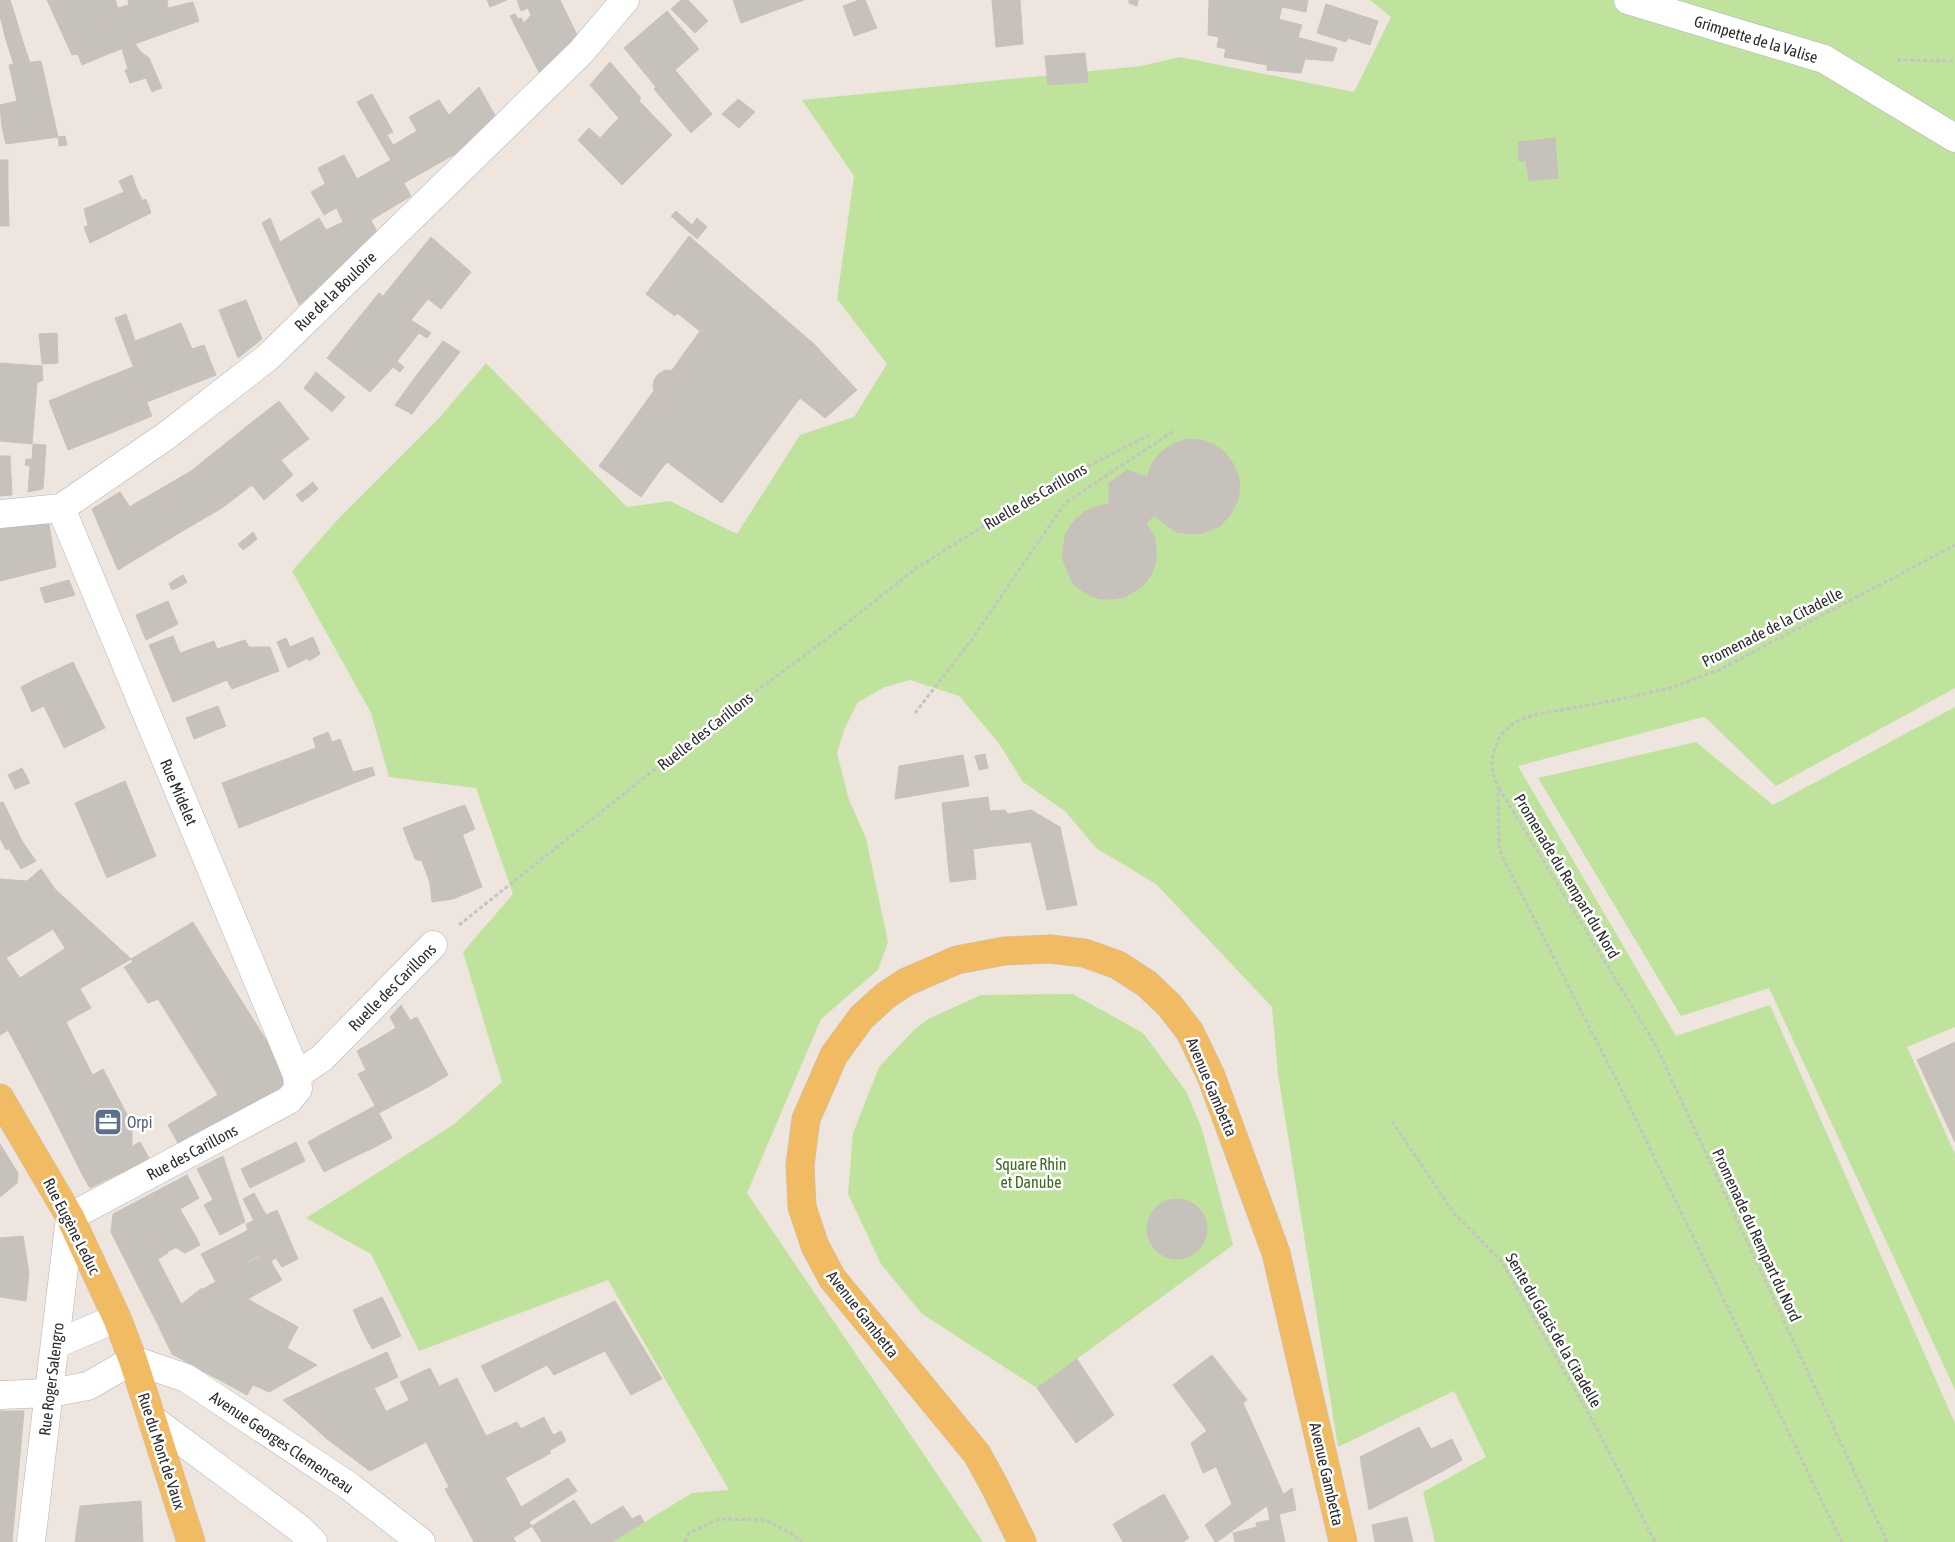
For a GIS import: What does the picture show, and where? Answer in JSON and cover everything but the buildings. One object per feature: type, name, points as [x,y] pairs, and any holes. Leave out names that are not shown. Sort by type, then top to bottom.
[{"type":"main road","name":"Avenue Gambetta","points":[[1022,1542],[976,1454],[832,1278],[815,1246],[802,1207],[800,1165],[806,1118],[834,1055],[861,1018],[885,996],[906,982],[957,960],[1004,951],[1050,948],[1084,953],[1118,965],[1147,984],[1170,1006],[1190,1032],[1211,1076],[1276,1253],[1343,1542]]},
{"type":"main road","name":"Rue Eugène Leduc","points":[[0,1098],[70,1217],[117,1318],[133,1360]]},
{"type":"main road","name":"Rue du Mont de Vaux","points":[[133,1360],[191,1542]]},
{"type":"street","name":"Rue de la Bouloire","points":[[0,514],[61,508],[166,436],[267,358],[574,58],[625,0]]},
{"type":"street","name":"Grimpette de la Valise","points":[[1628,0],[1824,59],[1955,138]]},
{"type":"street","name":"Rue Midelet","points":[[61,508],[298,1075]]},
{"type":"street","name":"Ruelle des Carillons","points":[[298,1075],[322,1058],[433,945]]},
{"type":"street","name":"Rue des Carillons","points":[[70,1217],[289,1100],[298,1089],[298,1075]]},
{"type":"street","name":"Rue Roger Salengro","points":[[32,1542],[70,1217]]},
{"type":"street","points":[[56,1344],[117,1318]]},
{"type":"street","points":[[0,1395],[50,1393],[88,1386],[133,1360]]},
{"type":"street","name":"Avenue Georges Clemenceau","points":[[133,1360],[186,1378],[349,1486],[421,1542]]},
{"type":"street","points":[[152,1419],[300,1529],[313,1542]]},
{"type":"path","points":[[915,713],[970,642],[1065,503],[1175,430]]},
{"type":"path","name":"Ruelle des Carillons","points":[[433,945],[708,727],[836,632],[915,569],[1040,491],[1149,435]]},
{"type":"path","name":"Promenade de la Citadelle","points":[[1498,786],[1492,760],[1495,747],[1500,736],[1519,720],[1538,714],[1612,701],[1670,688],[1720,670],[1955,545]]},
{"type":"path","name":"Promenade du Rempart du Nord","points":[[1498,786],[1499,846],[1502,856],[1620,1087],[1842,1542]]},
{"type":"path","name":"Promenade du Rempart du Nord","points":[[1498,786],[1655,1044],[1887,1542]]},
{"type":"path","name":"Sente du Glacis de la Citadelle","points":[[1392,1121],[1453,1212],[1502,1262],[1595,1425],[1656,1542]]},
{"type":"path","points":[[685,1542],[689,1533],[718,1519],[765,1520],[791,1533],[802,1542]]},
{"type":"green space","points":[[1370,0],[1955,0],[1955,688],[1776,786],[1703,717],[1518,766],[1676,1036],[1770,1005],[1955,1423],[1955,1542],[1435,1542],[1423,1492],[1486,1457],[1454,1391],[1338,1447],[1278,1074],[1272,1007],[1156,884],[1096,848],[1065,811],[1023,782],[998,742],[959,696],[910,680],[885,687],[858,702],[844,730],[837,753],[849,800],[866,838],[888,942],[878,970],[821,1019],[747,1193],[983,1542],[612,1542],[692,1493],[729,1490],[608,1280],[419,1351],[371,1254],[306,1218],[453,1125],[502,1082],[463,952],[513,894],[476,788],[389,777],[371,713],[292,571],[340,517],[440,417],[486,363],[627,507],[670,501],[737,534],[800,435],[854,417],[887,364],[837,299],[854,176],[802,100],[1141,66],[1180,57],[1354,92],[1391,17]]},
{"type":"green space","points":[[1955,707],[1955,1027],[1907,1047],[1955,1154],[1955,1390],[1769,988],[1681,1016],[1538,778],[1696,742],[1773,805]]},
{"type":"green space","name":"Square Rhin et Danube","points":[[1073,994],[1143,1033],[1186,1091],[1202,1129],[1233,1245],[1037,1388],[922,1314],[881,1264],[848,1194],[853,1133],[879,1067],[915,1029],[928,1019],[981,995]]},
{"type":"place","name":"Orpi","points":[[108,1122]]}]
